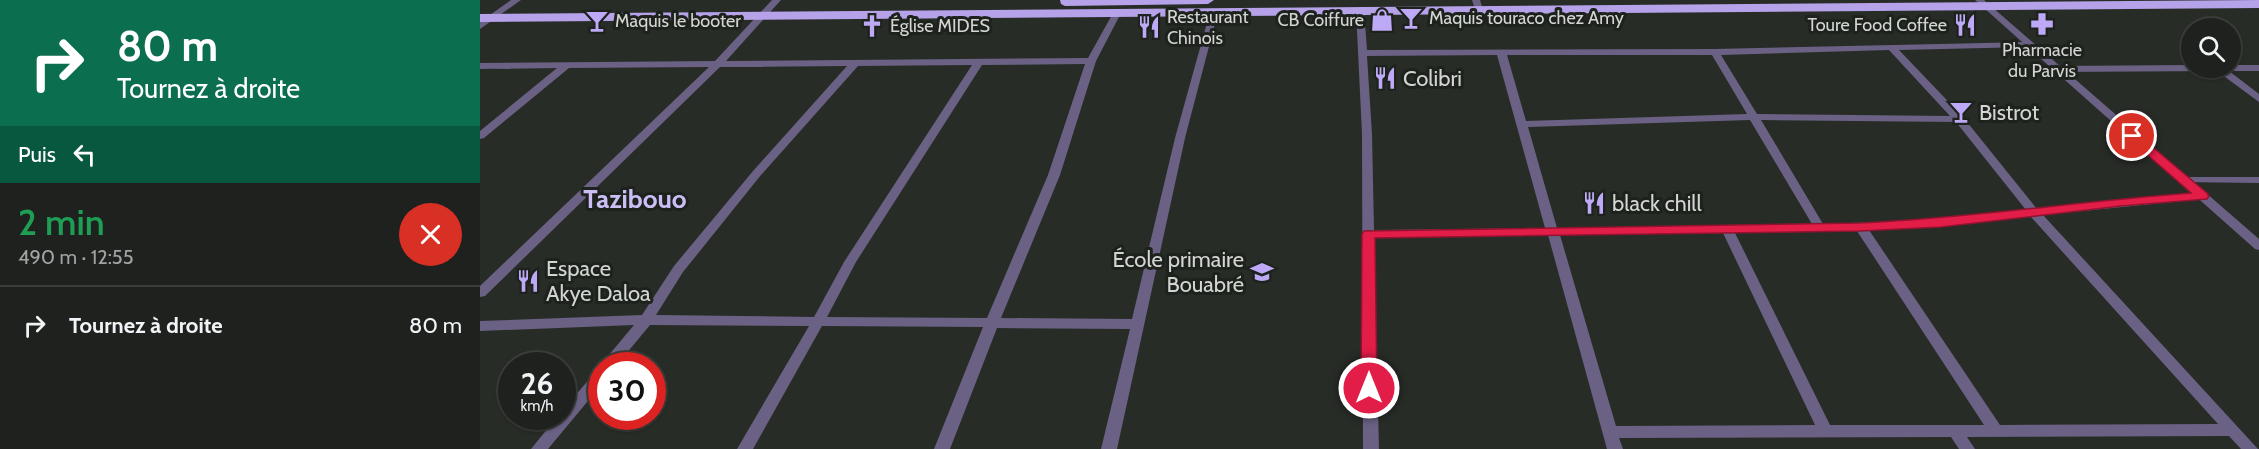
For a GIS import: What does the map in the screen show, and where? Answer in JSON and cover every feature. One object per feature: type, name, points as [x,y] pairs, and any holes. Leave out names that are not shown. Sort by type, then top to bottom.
[{"type":"highway","points":[[480,9],[774,3],[1208,0]]},
{"type":"highway","points":[[486,18],[1214,12],[1360,10],[1477,5],[2259,4]]},
{"type":"street","points":[[480,26],[486,18],[517,0]]},
{"type":"street","points":[[480,293],[717,65],[774,3]]},
{"type":"street","points":[[1982,3],[2259,246]]},
{"type":"street","points":[[1360,10],[1364,53],[1371,449]]},
{"type":"street","points":[[1109,449],[1180,138],[1214,12]]},
{"type":"street","points":[[942,449],[1054,175],[1091,61],[1117,13]]},
{"type":"street","points":[[1364,53],[1715,52],[2028,44]]},
{"type":"street","points":[[1892,48],[1959,119],[2035,214],[2250,449]]},
{"type":"street","points":[[1501,52],[1615,449]]},
{"type":"street","points":[[1715,52],[1820,228]]},
{"type":"street","points":[[480,66],[1091,61]]},
{"type":"street","points":[[745,449],[850,262],[978,63]]},
{"type":"street","points":[[620,352],[646,320],[678,269],[757,173],[854,64]]},
{"type":"street","points":[[480,136],[567,66]]},
{"type":"street","points":[[2057,69],[2181,68]]},
{"type":"street","points":[[2241,68],[2259,68]]},
{"type":"street","points":[[2232,78],[2259,99]]},
{"type":"street","points":[[1522,124],[1754,117],[1959,119]]},
{"type":"street","points":[[2183,180],[2259,180]]},
{"type":"street","points":[[1368,234],[1860,227],[1941,223],[2035,214],[2121,202],[2202,196]]},
{"type":"street","points":[[1860,227],[1995,430]]},
{"type":"street","points":[[1728,230],[1825,430]]},
{"type":"street","points":[[480,326],[646,320],[1138,324]]},
{"type":"street","points":[[540,449],[588,391]]},
{"type":"street","points":[[1955,430],[1967,449]]},
{"type":"street","points":[[1610,432],[2231,430]]},
{"type":"place","name":"Maquis touraco chez Amy","points":[[1411,18]]},
{"type":"place","name":"CB Coiffure","points":[[1382,20]]},
{"type":"place","name":"Maquis le booter","points":[[597,21]]},
{"type":"place","name":"Pharmacie du Parvis","points":[[2042,24]]},
{"type":"place","name":"Toure Food Coffee","points":[[1965,25]]},
{"type":"place","name":"Église MIDES","points":[[872,26]]},
{"type":"place","name":"Restaurant Chinois","points":[[1149,27]]},
{"type":"place","name":"Colibri","points":[[1385,78]]},
{"type":"place","name":"Bistrot","points":[[1961,112]]},
{"type":"place","name":"black chill","points":[[1594,203]]},
{"type":"place","name":"École primaire Bouabré","points":[[1262,272]]},
{"type":"place","name":"Espace Akye Daloa","points":[[528,281]]},
{"type":"district","name":"Tazibouo","points":[[635,199]]},
{"type":"route","points":[[1369,388],[1368,234],[1860,227],[1941,223],[2035,214],[2121,202],[2202,196],[2132,136]]}]
